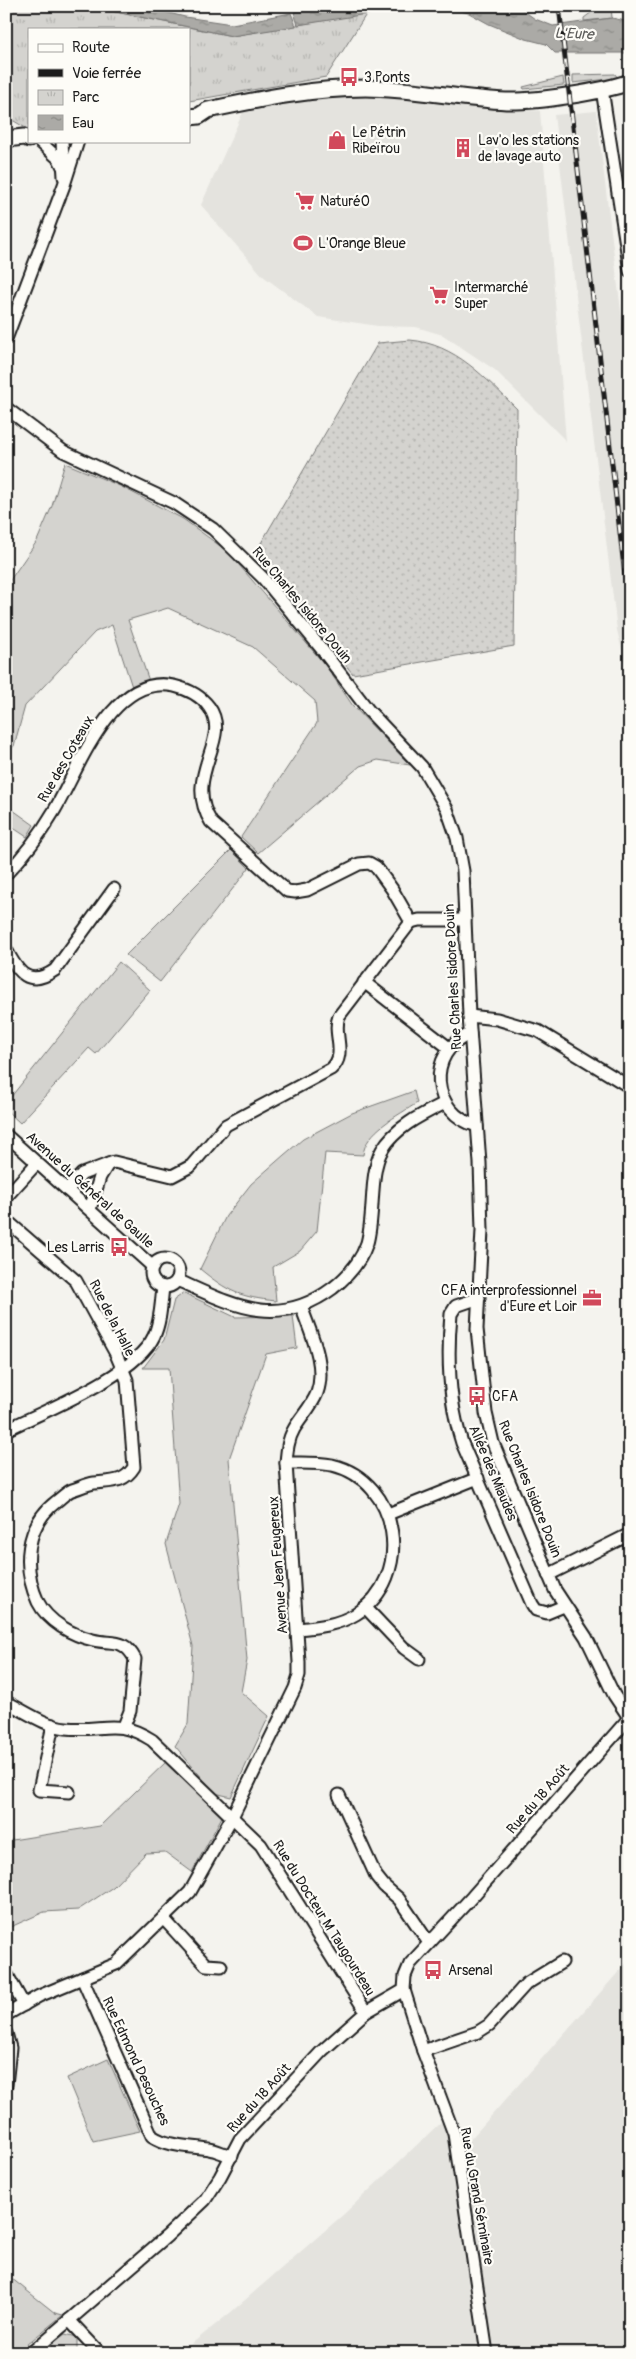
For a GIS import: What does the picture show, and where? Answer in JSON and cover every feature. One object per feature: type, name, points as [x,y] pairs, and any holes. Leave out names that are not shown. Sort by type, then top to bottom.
[{"type":"main road","points":[[190,117],[199,116],[208,110],[268,97],[325,89],[368,88],[507,101],[602,89],[630,82]]},
{"type":"main road","points":[[190,107],[197,106],[208,110]]},
{"type":"main road","points":[[6,139],[28,138]]},
{"type":"street","points":[[602,89],[630,270]]},
{"type":"street","points":[[36,142],[59,159],[64,169]]},
{"type":"street","points":[[62,142],[64,185]]},
{"type":"street","points":[[6,339],[64,185],[78,142]]},
{"type":"street","name":"Rue Charles Isidore Douin","points":[[6,408],[62,451],[174,503],[213,529],[263,578],[369,711],[422,767],[437,789],[447,809],[457,838],[463,871],[469,1016],[482,1230],[477,1329],[487,1424],[493,1443],[548,1575],[564,1606],[586,1637],[614,1696],[629,1718]]},
{"type":"street","name":"Rue des Coteaux","points":[[6,874],[18,862],[53,813],[98,730],[114,709],[138,691],[146,687],[164,684],[182,688],[196,695],[210,707],[215,722],[215,740],[202,779],[200,793],[204,811],[211,822],[287,890],[295,892],[307,890],[358,864],[370,863],[376,867],[411,922]]},
{"type":"street","points":[[6,950],[14,966],[22,975],[33,979],[46,976],[55,970],[114,889]]},
{"type":"street","points":[[67,1190],[82,1174],[114,1162],[172,1176],[181,1173],[191,1166],[226,1125],[331,1069],[338,1063],[340,1051],[336,1024],[338,1018],[411,922],[419,920],[465,920]]},
{"type":"street","points":[[364,982],[449,1048]]},
{"type":"street","points":[[469,1016],[497,1019],[538,1032],[630,1087]]},
{"type":"street","points":[[470,1034],[459,1038],[449,1048],[439,1071],[440,1088],[445,1103],[466,1123],[477,1126]]},
{"type":"street","points":[[177,1280],[223,1301],[254,1311],[277,1312],[301,1306],[327,1293],[355,1266],[366,1244],[373,1215],[376,1172],[381,1151],[392,1136],[410,1123],[445,1103]]},
{"type":"street","name":"Avenue du Général de Gaulle","points":[[6,1136],[153,1267]]},
{"type":"street","points":[[6,1197],[37,1163]]},
{"type":"street","points":[[90,1209],[100,1177],[108,1164]]},
{"type":"street","name":"Rue de la Halle","points":[[6,1220],[76,1282],[116,1354],[126,1380],[134,1467],[129,1476],[118,1482],[92,1484],[70,1491],[50,1506],[37,1524],[30,1543],[28,1560],[31,1584],[39,1604],[54,1621],[71,1633],[94,1640],[118,1642],[131,1652],[135,1659],[130,1711],[124,1726]]},
{"type":"street","points":[[163,1259],[172,1261],[178,1267],[177,1280],[171,1286],[164,1287],[153,1280],[153,1267],[163,1259]]},
{"type":"street","points":[[6,1430],[122,1372],[139,1358],[154,1337],[160,1319],[164,1287]]},
{"type":"street","name":"Allée des Miaudes","points":[[479,1298],[456,1306],[451,1314],[450,1385],[453,1409],[462,1443],[536,1610],[547,1613],[564,1606]]},
{"type":"street","name":"Avenue Jean Feugereux","points":[[6,2015],[82,1978],[116,1964],[196,1884],[295,1688],[299,1675],[298,1629],[286,1463],[288,1446],[293,1430],[317,1393],[320,1381],[316,1353],[301,1306]]},
{"type":"street","points":[[286,1463],[332,1465],[359,1478],[372,1489],[388,1514],[394,1545],[392,1562],[379,1592],[364,1607],[343,1621],[298,1629]]},
{"type":"street","points":[[388,1514],[478,1478]]},
{"type":"street","points":[[548,1575],[630,1534]]},
{"type":"street","points":[[364,1607],[404,1648],[418,1659]]},
{"type":"street","name":"Rue du Docteur M Taugourdeau","points":[[6,1702],[53,1725],[81,1729],[124,1726],[138,1731],[152,1740],[261,1845],[271,1858],[366,2012]]},
{"type":"street","name":"Rue du 18 Août","points":[[31,2353],[167,2236],[205,2200],[232,2156],[240,2139],[322,2051],[366,2012],[404,1990],[405,1976],[410,1964],[629,1718]]},
{"type":"street","points":[[53,1725],[39,1790],[69,1792]]},
{"type":"street","points":[[339,1796],[376,1876],[399,1899],[429,1943]]},
{"type":"street","points":[[163,1918],[206,1965],[221,1966]]},
{"type":"street","points":[[423,2051],[478,2032],[489,2025],[526,1984],[562,1962]]},
{"type":"street","points":[[6,1973],[24,2005]]},
{"type":"street","name":"Rue Edmond Desouches","points":[[82,1978],[152,2136],[160,2141],[196,2149],[209,2149],[232,2156]]},
{"type":"street","name":"Rue du Grand Séminaire","points":[[404,1990],[423,2051],[454,2134],[487,2353]]},
{"type":"street","points":[[6,2033],[10,2048],[6,2085]]},
{"type":"street","points":[[70,2320],[100,2353]]},
{"type":"shaded area","points":[[546,6],[571,6],[571,10],[547,12]]},
{"type":"shaded area","points":[[348,95],[404,96],[477,107],[540,111],[566,441],[495,370],[443,335],[416,327],[378,326],[318,317],[263,276],[201,205],[244,110]]},
{"type":"shaded area","points":[[596,111],[630,383],[630,704],[629,679],[617,630],[554,115]]},
{"type":"shaded area","points":[[630,1959],[630,2353],[180,2353],[230,2313],[344,2214],[441,2122],[468,2142]]},
{"type":"green space","points":[[6,6],[87,6],[232,36],[367,13],[326,77],[190,101],[190,28],[28,28],[28,129],[14,121],[6,122]]},
{"type":"green space","points":[[600,6],[611,6],[612,18],[584,21],[584,18]]},
{"type":"green space","points":[[615,74],[618,78],[573,83],[573,75]]},
{"type":"green space","points":[[563,77],[564,85],[524,89],[523,87]]},
{"type":"green space","points":[[410,340],[442,348],[456,355],[469,364],[517,409],[514,646],[353,674],[254,555],[378,343]]},
{"type":"green space","points":[[65,463],[120,486],[183,519],[227,551],[326,666],[353,706],[410,765],[378,760],[360,766],[258,853],[241,837],[317,723],[315,701],[253,647],[168,608],[128,620],[149,681],[132,687],[112,625],[95,632],[25,706],[14,746],[6,755],[6,586],[37,541],[52,506]]},
{"type":"green space","points":[[6,805],[34,825],[27,837],[6,823]]},
{"type":"green space","points":[[231,850],[249,868],[160,982],[126,955]]},
{"type":"green space","points":[[119,962],[150,990],[96,1054],[89,1048],[20,1123],[6,1110],[6,1103]]},
{"type":"green space","points":[[414,1091],[417,1103],[376,1131],[365,1146],[363,1155],[325,1153],[317,1231],[300,1251],[273,1267],[276,1301],[253,1298],[235,1292],[200,1269],[226,1216],[251,1184],[303,1139],[352,1113]]},
{"type":"green space","points":[[184,1293],[235,1317],[293,1316],[297,1348],[266,1354],[229,1459],[247,1660],[241,1692],[269,1716],[231,1797],[215,1793],[175,1746],[188,1724],[193,1646],[166,1544],[179,1504],[169,1368],[143,1368],[164,1340],[174,1300]]},
{"type":"green space","points":[[168,1760],[224,1813],[192,1872],[165,1852],[146,1853],[113,1887],[78,1910],[44,1912],[6,1929],[6,1841],[100,1826]]},
{"type":"green space","points":[[108,2059],[140,2131],[93,2141],[67,2078]]},
{"type":"green space","points":[[6,2274],[55,2313],[63,2315],[16,2353],[6,2353]]},
{"type":"green space","points":[[65,2334],[77,2337],[77,2353],[40,2353]]},
{"type":"water","points":[[87,6],[140,6],[185,17],[232,24],[291,13],[296,26],[232,36]]},
{"type":"water","name":"L'Eure","points":[[328,6],[517,6],[535,19],[553,26],[612,18],[630,22],[630,55],[625,53],[555,53],[546,44],[526,39],[489,24],[469,13],[460,11],[386,11],[298,25],[294,12]]},
{"type":"railway","points":[[559,6],[630,619]]},
{"type":"place","name":"3 Ponts","points":[[349,77]]},
{"type":"place","name":"Le Pétrin Ribeïrou","points":[[337,140]]},
{"type":"place","name":"Lav'o les stations de lavage auto","points":[[463,148]]},
{"type":"place","name":"NaturéO","points":[[305,201]]},
{"type":"place","name":"L'Orange Bleue","points":[[303,243]]},
{"type":"place","name":"Intermarché Super","points":[[439,295]]},
{"type":"place","name":"Les Larris","points":[[119,1247]]},
{"type":"place","name":"CFA interprofessionnel d'Eure et Loir","points":[[592,1298]]},
{"type":"place","name":"CFA","points":[[477,1396]]},
{"type":"place","name":"Arsenal","points":[[433,1970]]}]
